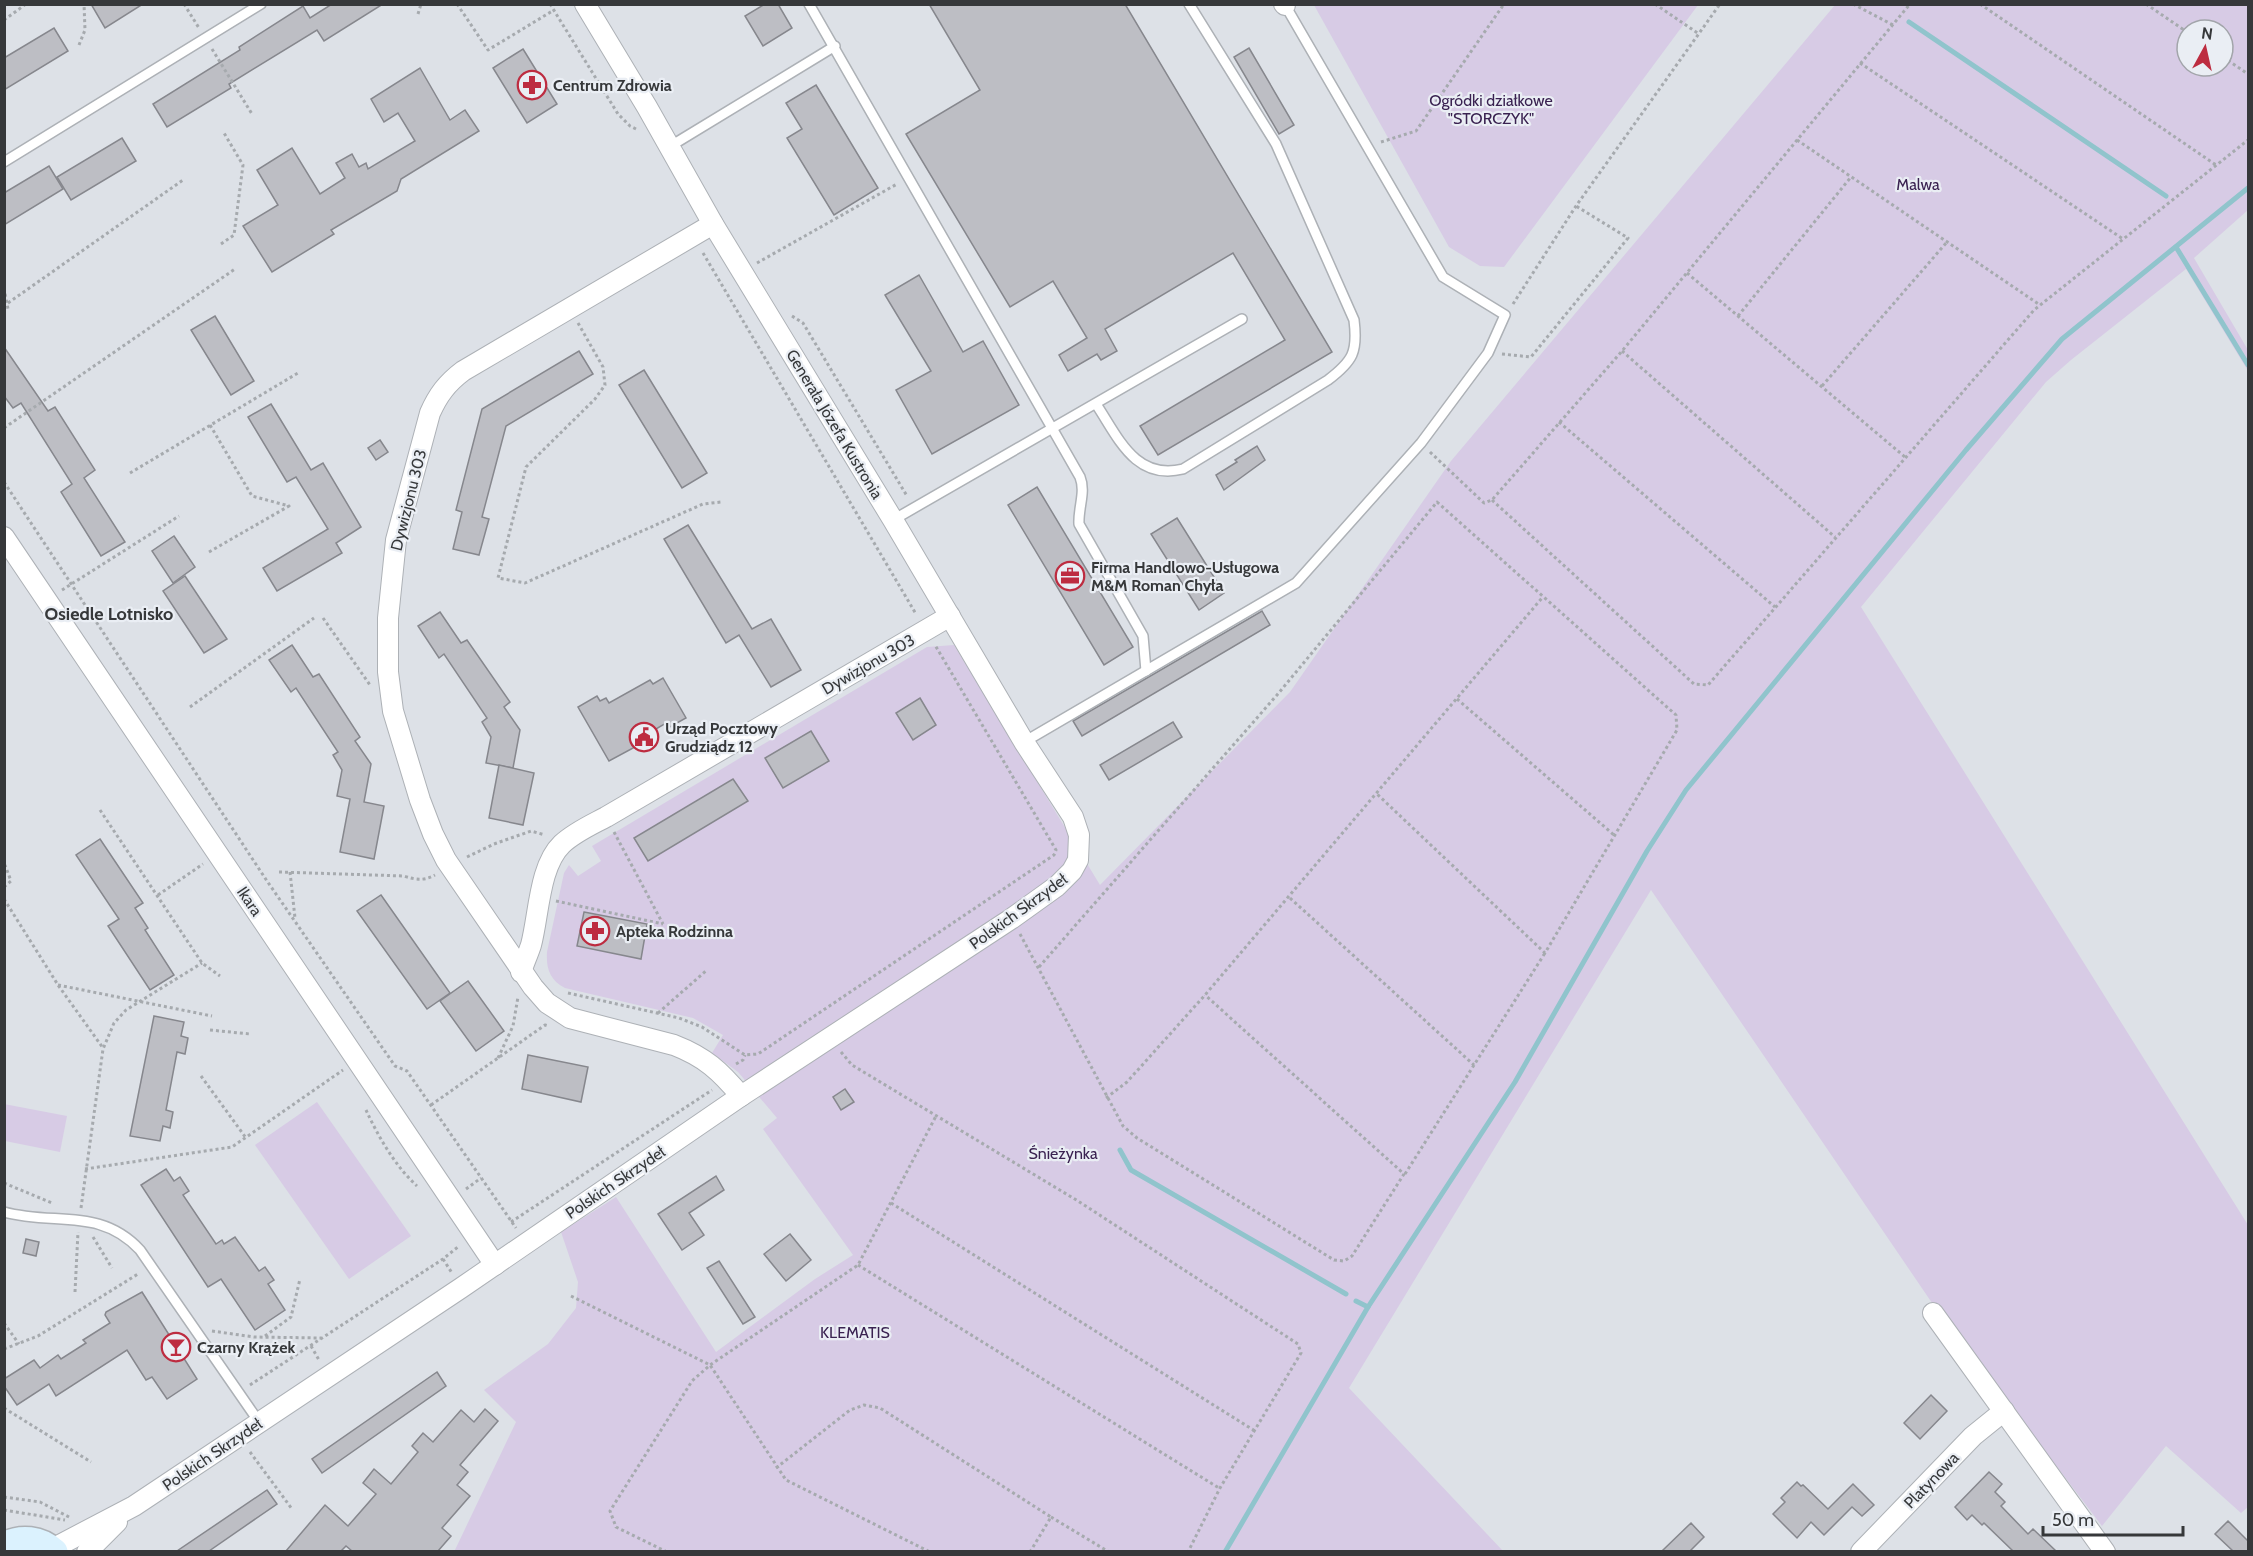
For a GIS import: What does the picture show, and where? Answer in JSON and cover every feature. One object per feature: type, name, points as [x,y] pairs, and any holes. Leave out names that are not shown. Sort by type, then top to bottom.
[{"type":"main road","points":[[7,1542],[32,1541],[53,1550]]},
{"type":"street","name":"Generała Józefa Kustronia","points":[[585,4],[713,224],[1024,741],[1073,817],[1080,846]]},
{"type":"street","name":"Dywizjonu 303","points":[[713,224],[463,371],[450,381],[437,396],[430,413],[396,540],[388,618],[388,672],[393,711],[433,834],[450,867],[521,972],[547,1003],[560,1013],[570,1018],[690,1051],[713,1065],[741,1096]]},
{"type":"street","name":"Ikara","points":[[5,538],[495,1265]]},
{"type":"street","name":"Dywizjonu 303","points":[[521,972],[531,946],[547,870],[553,855],[573,834],[606,817],[950,616]]},
{"type":"street","name":"Polskich Skrzydeł","points":[[53,1550],[134,1506],[495,1265],[741,1096],[1011,919],[1057,886],[1072,871],[1078,860],[1080,846]]},
{"type":"street","points":[[1933,1313],[2105,1551]]},
{"type":"street","name":"Platynowa","points":[[1861,1551],[1973,1436],[2004,1412]]},
{"type":"street","name":"Polskich Skrzydeł","points":[[87,1551],[134,1506]]},
{"type":"lane","points":[[4,162],[261,4]]},
{"type":"lane","points":[[809,4],[1053,428],[1084,486],[1078,514],[1079,524],[1143,636],[1146,671]]},
{"type":"lane","points":[[1096,404],[1128,454],[1154,470],[1168,472],[1183,469],[1328,380],[1344,368],[1353,356],[1357,341],[1354,320],[1276,144],[1189,4]]},
{"type":"lane","points":[[1024,741],[1296,583],[1421,443],[1488,353],[1505,315],[1443,277],[1284,5]]},
{"type":"lane","points":[[669,147],[835,46]]},
{"type":"lane","points":[[893,520],[1242,319]]},
{"type":"lane","points":[[4,1212],[35,1218],[79,1220],[107,1226],[128,1237],[140,1250],[259,1422]]},
{"type":"path","points":[[4,20],[26,4]]},
{"type":"path","points":[[79,45],[85,30],[84,4]]},
{"type":"path","points":[[184,4],[252,114]]},
{"type":"path","points":[[418,14],[421,4]]},
{"type":"path","points":[[457,4],[488,50],[554,10]]},
{"type":"path","points":[[550,4],[618,114],[630,126],[642,132]]},
{"type":"path","points":[[1368,147],[1416,130],[1504,4]]},
{"type":"path","points":[[1655,4],[1699,34]]},
{"type":"path","points":[[1505,315],[1576,206],[1720,4]]},
{"type":"path","points":[[1853,4],[1893,25]]},
{"type":"path","points":[[1421,443],[1484,503],[1492,500],[1622,351],[1910,4]]},
{"type":"path","points":[[1980,4],[2216,165]]},
{"type":"path","points":[[2146,4],[2175,24]]},
{"type":"path","points":[[1860,63],[2123,239]]},
{"type":"path","points":[[2235,65],[2248,74]]},
{"type":"path","points":[[221,244],[234,235],[243,165],[224,133]]},
{"type":"path","points":[[1797,140],[2040,305]]},
{"type":"path","points":[[1492,500],[1694,684],[1708,685],[2011,334],[2040,305],[2248,140]]},
{"type":"path","points":[[1738,316],[1851,177]]},
{"type":"path","points":[[755,264],[909,178]]},
{"type":"path","points":[[8,303],[183,180]]},
{"type":"path","points":[[1488,353],[1531,357],[1628,238],[1576,206]]},
{"type":"path","points":[[563,990],[658,1013],[702,1027],[745,1055],[758,1054],[1054,855],[1056,850],[693,236]]},
{"type":"path","points":[[1822,386],[1947,242]]},
{"type":"path","points":[[4,428],[235,269]]},
{"type":"path","points":[[1687,273],[1905,457]]},
{"type":"path","points":[[4,288],[8,309]]},
{"type":"path","points":[[569,309],[603,367],[604,385],[595,399],[526,467],[498,578],[525,583],[703,504],[721,502]]},
{"type":"path","points":[[1622,351],[1835,537]]},
{"type":"path","points":[[129,473],[298,373]]},
{"type":"path","points":[[1559,422],[1775,608]]},
{"type":"path","points":[[209,552],[289,506],[252,496],[210,425]]},
{"type":"path","points":[[4,482],[394,1066],[407,1071],[526,1243]]},
{"type":"path","points":[[1011,919],[1123,1126],[1137,1138],[1334,1260],[1344,1261],[1353,1256],[1545,953],[1677,730],[1676,715],[1437,502],[1277,695],[1039,967]]},
{"type":"path","points":[[47,599],[179,516]]},
{"type":"path","points":[[1106,1098],[1127,1082],[1290,898],[1543,598]]},
{"type":"path","points":[[190,706],[314,618]]},
{"type":"path","points":[[323,618],[381,701],[393,711]]},
{"type":"path","points":[[1457,699],[1614,835]]},
{"type":"path","points":[[1377,794],[1545,953]]},
{"type":"path","points":[[100,810],[202,963],[220,976]]},
{"type":"path","points":[[556,892],[554,901],[663,924],[606,817]]},
{"type":"path","points":[[279,872],[404,876],[417,880],[429,878],[494,844],[531,831],[552,837]]},
{"type":"path","points":[[158,895],[207,862]]},
{"type":"path","points":[[4,887],[11,881],[5,865]]},
{"type":"path","points":[[290,872],[295,920]]},
{"type":"path","points":[[1290,898],[1474,1065]]},
{"type":"path","points":[[4,899],[58,985],[103,1048]]},
{"type":"path","points":[[75,1292],[79,1220],[103,1048],[114,1023],[126,1010],[141,1003],[202,963]]},
{"type":"path","points":[[658,1013],[707,969]]},
{"type":"path","points":[[497,1060],[513,1026],[521,972]]},
{"type":"path","points":[[58,985],[212,1016]]},
{"type":"path","points":[[1205,995],[1404,1174]]},
{"type":"path","points":[[431,1105],[545,1025],[555,1029]]},
{"type":"path","points":[[210,1030],[250,1034]]},
{"type":"path","points":[[852,1065],[1078,1201],[1299,1344],[1301,1353],[1220,1488],[1188,1551]]},
{"type":"path","points":[[85,1169],[232,1147],[346,1068]]},
{"type":"path","points":[[201,1076],[246,1138]]},
{"type":"path","points":[[511,1222],[713,1089],[710,1082]]},
{"type":"path","points":[[361,1100],[376,1131],[410,1179],[423,1191]]},
{"type":"path","points":[[667,1551],[616,1527],[610,1511],[692,1381],[710,1365],[858,1265],[936,1116]]},
{"type":"path","points":[[891,1203],[1255,1431]]},
{"type":"path","points":[[78,1232],[90,1233],[112,1268]]},
{"type":"path","points":[[238,1393],[450,1254],[460,1245],[459,1240]]},
{"type":"path","points":[[858,1265],[1220,1488]]},
{"type":"path","points":[[4,1349],[38,1336],[139,1275],[133,1266]]},
{"type":"path","points":[[264,1337],[291,1317],[300,1279]]},
{"type":"path","points":[[571,1296],[710,1365],[786,1480],[930,1551]]},
{"type":"path","points":[[4,1323],[19,1344]]},
{"type":"path","points":[[218,1340],[212,1331],[264,1337],[323,1338]]},
{"type":"path","points":[[311,1346],[322,1364]]},
{"type":"path","points":[[776,1468],[850,1410],[864,1405],[880,1408],[1108,1551]]},
{"type":"path","points":[[4,1408],[91,1462]]},
{"type":"path","points":[[249,1450],[292,1509]]},
{"type":"path","points":[[4,1497],[40,1502],[70,1516],[73,1522],[4,1510]]},
{"type":"path","points":[[1030,1551],[1052,1517]]},
{"type":"green space","name":"Ogródki działkowe \"STORCZYK\"","points":[[1314,5],[1698,5],[1504,267],[1480,266],[1449,247]]},
{"type":"green space","points":[[1835,5],[2248,5],[2248,210],[2194,258],[2248,350],[2248,371],[2186,269],[2046,382],[1861,607],[2248,1225],[2248,1507],[2241,1513],[2166,1446],[2102,1526],[1930,1300],[1651,890],[1349,1388],[1503,1551],[454,1552],[516,1422],[484,1390],[548,1344],[576,1308],[578,1282],[561,1232],[616,1197],[716,1352],[815,1279],[853,1255],[763,1129],[777,1118],[738,1072],[712,1053],[723,1035],[693,1018],[565,988],[552,978],[547,964],[547,952],[564,873],[569,865],[578,876],[601,861],[592,846],[927,647],[954,645],[1100,885],[1290,692],[1451,461]]},
{"type":"green space","points":[[317,1102],[411,1236],[349,1279],[255,1145]]},
{"type":"green space","points":[[4,1104],[67,1116],[60,1152],[5,1141]]},
{"type":"building","points":[[91,4],[143,4],[105,28]]},
{"type":"building","points":[[332,4],[383,4],[324,41],[317,30],[229,84],[231,88],[167,127],[153,104],[240,50],[239,47],[303,6],[310,18]]},
{"type":"building","points":[[765,4],[778,4],[792,28],[763,46],[745,16]]},
{"type":"building","points":[[929,4],[1125,4],[1332,352],[1158,455],[1140,426],[1285,340],[1233,253],[1105,329],[1117,351],[1101,360],[1097,354],[1068,371],[1059,355],[1087,338],[1053,281],[1010,307],[906,134],[980,90]]},
{"type":"building","points":[[54,28],[68,51],[4,90],[4,58]]},
{"type":"building","points":[[1249,48],[1294,125],[1279,134],[1234,57]]},
{"type":"building","points":[[523,49],[557,104],[527,123],[493,68]]},
{"type":"building","points":[[420,68],[450,120],[465,110],[479,131],[401,179],[397,191],[331,230],[334,234],[272,272],[243,226],[278,205],[257,170],[292,148],[320,194],[345,178],[336,163],[352,154],[359,167],[366,163],[368,169],[415,141],[398,113],[384,122],[371,99]]},
{"type":"building","points":[[816,85],[878,188],[834,215],[787,138],[802,129],[786,103]]},
{"type":"building","points":[[122,138],[136,161],[71,200],[57,177]]},
{"type":"building","points":[[49,166],[63,189],[4,225],[4,193]]},
{"type":"building","points":[[919,275],[963,352],[983,341],[1019,405],[932,454],[896,390],[931,371],[885,295]]},
{"type":"building","points":[[215,316],[254,381],[231,395],[191,330]]},
{"type":"building","points":[[4,347],[48,411],[55,407],[95,470],[84,478],[125,542],[101,556],[61,492],[72,484],[21,403],[13,408],[4,396]]},
{"type":"building","points":[[579,351],[593,374],[506,426],[482,517],[489,519],[479,555],[453,549],[462,512],[456,510],[482,409]]},
{"type":"building","points":[[644,370],[707,473],[682,488],[619,385]]},
{"type":"building","points":[[271,404],[311,470],[323,463],[361,527],[336,543],[342,553],[277,591],[263,568],[328,529],[296,477],[287,482],[248,417]]},
{"type":"building","points":[[380,440],[388,452],[376,460],[368,448]]},
{"type":"building","points":[[1257,446],[1265,460],[1224,490],[1216,475]]},
{"type":"building","name":"Firma Handlowo-Usługowa M&M Roman Chyła","points":[[1037,487],[1133,647],[1104,665],[1008,505]]},
{"type":"building","points":[[1177,518],[1224,593],[1199,610],[1151,534]]},
{"type":"building","points":[[688,525],[752,629],[771,619],[801,670],[771,687],[739,635],[726,643],[664,539]]},
{"type":"building","points":[[174,536],[195,567],[173,583],[152,551]]},
{"type":"building","points":[[185,576],[227,639],[204,653],[163,591]]},
{"type":"building","points":[[1262,611],[1270,625],[1082,736],[1073,721]]},
{"type":"building","points":[[440,612],[461,643],[467,640],[510,702],[504,707],[520,730],[513,768],[486,763],[491,737],[482,722],[487,718],[444,654],[439,658],[418,626]]},
{"type":"building","points":[[292,645],[313,677],[319,674],[360,737],[355,741],[371,764],[364,802],[384,806],[374,859],[340,852],[350,799],[337,796],[342,770],[333,755],[338,752],[296,688],[291,692],[269,660]]},
{"type":"building","points":[[663,678],[686,718],[668,728],[666,723],[632,743],[635,747],[609,761],[578,707],[597,696],[600,701],[606,698],[609,703],[650,680],[653,684]]},
{"type":"building","points":[[920,698],[936,725],[913,740],[896,713]]},
{"type":"building","points":[[1173,722],[1182,737],[1109,780],[1100,765]]},
{"type":"building","points":[[811,731],[829,761],[783,788],[765,758]]},
{"type":"building","points":[[499,765],[534,773],[523,825],[489,818]]},
{"type":"building","points":[[733,779],[748,801],[648,861],[634,838]]},
{"type":"building","points":[[100,839],[143,903],[135,908],[148,928],[145,930],[174,975],[150,990],[108,926],[119,919],[76,855]]},
{"type":"building","points":[[381,895],[450,993],[427,1009],[357,911]]},
{"type":"building","points":[[584,912],[647,924],[641,959],[577,946]]},
{"type":"building","points":[[468,981],[504,1031],[476,1051],[440,1001]]},
{"type":"building","points":[[154,1016],[184,1022],[181,1036],[188,1038],[185,1054],[177,1052],[166,1110],[173,1112],[170,1128],[163,1126],[160,1141],[130,1136]]},
{"type":"building","points":[[528,1055],[588,1067],[581,1102],[522,1089]]},
{"type":"building","points":[[845,1089],[854,1102],[841,1110],[833,1097]]},
{"type":"building","points":[[166,1169],[174,1181],[180,1177],[189,1191],[183,1195],[216,1244],[222,1240],[224,1244],[235,1237],[259,1271],[265,1267],[274,1280],[268,1284],[285,1310],[255,1330],[221,1279],[208,1287],[141,1185]]},
{"type":"building","points":[[716,1176],[724,1190],[689,1213],[704,1235],[682,1250],[658,1214]]},
{"type":"building","points":[[790,1234],[811,1260],[786,1281],[764,1254]]},
{"type":"building","points":[[26,1239],[39,1242],[36,1256],[23,1253]]},
{"type":"building","points":[[719,1261],[755,1317],[743,1324],[707,1268]]},
{"type":"building","points":[[142,1292],[197,1379],[167,1399],[152,1377],[146,1380],[127,1350],[56,1396],[49,1384],[17,1405],[4,1386],[4,1379],[34,1360],[40,1368],[58,1355],[61,1359],[86,1343],[83,1340],[110,1323],[105,1315],[106,1312]]},
{"type":"building","points":[[437,1372],[446,1386],[322,1473],[312,1459]]},
{"type":"building","points":[[1931,1395],[1947,1411],[1920,1439],[1904,1423]]},
{"type":"building","points":[[485,1409],[498,1421],[460,1465],[468,1472],[457,1485],[470,1496],[442,1528],[451,1536],[438,1551],[352,1551],[346,1546],[341,1551],[286,1551],[325,1505],[348,1526],[376,1494],[363,1483],[374,1469],[391,1484],[418,1452],[412,1446],[423,1433],[433,1442],[461,1410],[474,1422]]},
{"type":"building","points":[[1989,1472],[2002,1484],[1995,1492],[2005,1502],[2001,1506],[2028,1534],[2033,1529],[2056,1551],[2013,1551],[1984,1523],[1982,1525],[1972,1515],[1967,1520],[1955,1507]]},
{"type":"building","points":[[1797,1482],[1828,1509],[1853,1484],[1874,1505],[1862,1516],[1852,1507],[1824,1535],[1811,1522],[1797,1538],[1773,1514],[1785,1502],[1781,1498]]},
{"type":"building","points":[[267,1490],[277,1504],[209,1551],[177,1551]]},
{"type":"building","points":[[2228,1521],[2248,1541],[2248,1551],[2233,1551],[2215,1534]]},
{"type":"building","points":[[1691,1523],[1704,1537],[1690,1551],[1662,1551]]},
{"type":"waterway","points":[[1909,22],[2166,196]]},
{"type":"waterway","points":[[1225,1552],[1368,1307],[1515,1082],[1647,851],[1686,790],[1966,450],[2062,339],[2248,188]]},
{"type":"waterway","points":[[2176,247],[2248,365]]},
{"type":"waterway","points":[[1120,1150],[1131,1170],[1346,1294]]},
{"type":"waterway","points":[[1356,1301],[1368,1307]]},
{"type":"place","name":"Centrum Zdrowia","points":[[532,85]]},
{"type":"place","name":"Firma Handlowo-Usługowa M&M Roman Chyła","points":[[1070,576]]},
{"type":"place","name":"Urząd Pocztowy Grudziądz 12","points":[[644,737]]},
{"type":"place","name":"Apteka Rodzinna","points":[[595,931]]},
{"type":"place","name":"Czarny Krążek","points":[[176,1347]]},
{"type":"district","name":"Osiedle Lotnisko","points":[[109,614]]},
{"type":"park label","name":"Malwa","points":[[1918,184]]},
{"type":"park label","name":"Śnieżynka","points":[[1063,1153]]},
{"type":"park label","name":"KLEMATIS","points":[[855,1332]]}]
